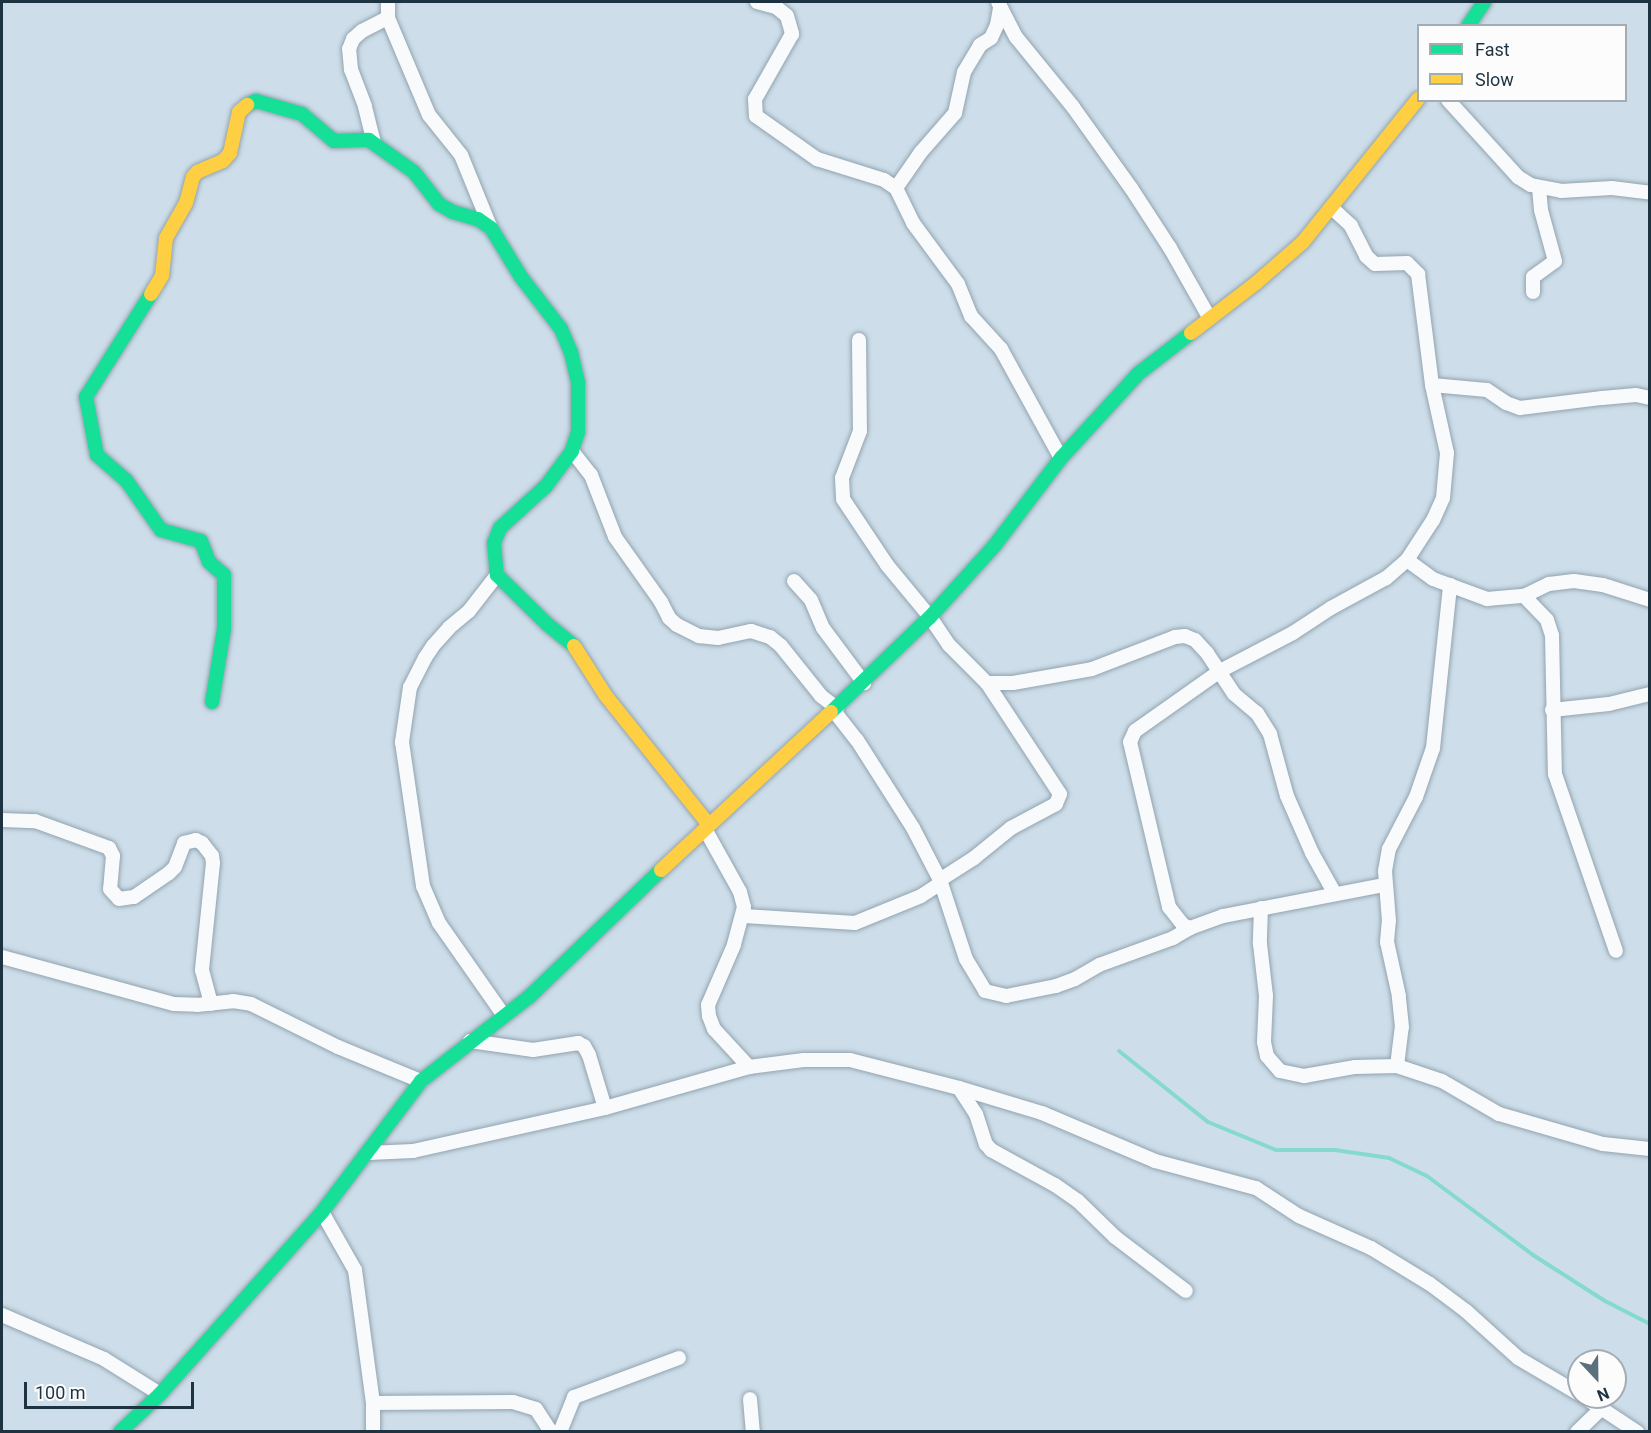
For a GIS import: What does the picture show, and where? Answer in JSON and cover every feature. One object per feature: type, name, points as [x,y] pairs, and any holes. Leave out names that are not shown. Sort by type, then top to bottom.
[{"type":"main road","points":[[1469,24],[1484,2]]},
{"type":"main road","points":[[212,702],[224,629],[224,575],[209,562],[201,541],[161,530],[126,480],[97,454],[86,398],[162,276],[166,238],[186,202],[193,177],[197,172],[223,161],[230,153],[239,112],[246,105],[256,101],[292,110],[310,120],[334,141],[369,140],[414,172],[439,204],[453,212],[478,219],[491,228],[521,277],[561,329],[571,352],[578,382],[578,432],[572,451],[546,486],[500,528],[494,543],[497,575],[547,624],[571,641],[606,696],[707,827]]},
{"type":"main road","points":[[120,1431],[160,1394],[322,1212],[369,1153],[421,1081],[529,997],[707,827],[864,683],[930,617],[995,545],[1061,458],[1139,373],[1272,270],[1303,242],[1417,102]]},
{"type":"street","points":[[388,2],[388,18],[429,115],[461,155],[491,228]]},
{"type":"street","points":[[757,2],[776,7],[787,16],[792,34],[755,99],[756,116],[818,159],[884,180],[896,188],[913,223],[958,284],[971,316],[1001,349],[1061,458]]},
{"type":"street","points":[[896,188],[921,152],[955,113],[964,72],[980,45],[991,38],[997,25],[999,5]]},
{"type":"street","points":[[999,5],[1016,37],[1073,107],[1131,188],[1170,248],[1209,317]]},
{"type":"street","points":[[374,143],[365,106],[351,70],[349,49],[353,39],[362,31],[388,18]]},
{"type":"street","points":[[1450,102],[1518,177],[1539,187],[1575,191],[1612,188],[1648,198]]},
{"type":"street","points":[[1533,292],[1533,277],[1555,261],[1540,210],[1539,187]]},
{"type":"street","points":[[1190,928],[1175,917],[1169,907],[1130,742],[1135,731],[1220,671],[1293,633],[1330,608],[1361,594],[1386,579],[1407,560],[1433,520],[1445,489],[1448,453],[1432,385],[1418,274],[1407,263],[1375,264],[1366,256],[1351,226],[1332,208]]},
{"type":"street","points":[[744,916],[855,923],[921,896],[1011,828],[1056,804],[1060,799],[1058,789],[987,683],[949,645],[930,617],[887,565],[843,499],[842,478],[860,431],[859,340]]},
{"type":"street","points":[[1432,385],[1487,390],[1506,403],[1520,408],[1635,395],[1650,398]]},
{"type":"street","points":[[572,451],[591,475],[615,537],[661,602],[669,618],[677,626],[699,636],[718,638],[751,631],[770,637],[782,646],[821,696],[836,710],[913,828],[941,881],[966,960],[985,991],[996,996],[1056,986],[1075,979],[1099,965],[1173,938],[1190,928],[1261,908],[1384,885]]},
{"type":"street","points":[[1407,560],[1433,579],[1487,599],[1524,596],[1549,584],[1575,581],[1603,585],[1650,600]]},
{"type":"street","points":[[497,575],[469,611],[433,646],[425,658],[410,687],[402,742],[426,894],[439,923],[504,1016]]},
{"type":"street","points":[[794,580],[811,600],[823,628],[864,683]]},
{"type":"street","points":[[1397,1066],[1402,1027],[1399,996],[1387,942],[1388,914],[1384,885],[1389,849],[1416,797],[1433,748],[1449,585]]},
{"type":"street","points":[[1524,596],[1547,620],[1552,635],[1555,774],[1616,951]]},
{"type":"street","points":[[987,683],[1013,683],[1092,669],[1175,637],[1185,636],[1194,640],[1220,671],[1234,694],[1257,713],[1270,734],[1287,796],[1312,853],[1335,894]]},
{"type":"street","points":[[1552,710],[1609,704],[1650,694]]},
{"type":"street","points":[[2,820],[45,824],[108,848],[113,856],[110,889],[119,899],[134,897],[169,873],[175,867],[184,843],[196,840],[202,843],[212,856],[213,863],[202,970],[211,1004]]},
{"type":"street","points":[[707,827],[744,901],[744,916],[708,1005],[714,1029],[749,1067]]},
{"type":"street","points":[[1261,908],[1260,944],[1266,996],[1264,1042],[1267,1056],[1280,1071],[1305,1076],[1355,1067],[1397,1066],[1442,1081],[1499,1114],[1603,1144],[1650,1149]]},
{"type":"street","points":[[2,957],[174,1004],[233,1002],[263,1008],[338,1047],[421,1081]]},
{"type":"street","points":[[470,1041],[533,1050],[578,1043],[584,1046],[589,1055],[605,1108]]},
{"type":"street","points":[[369,1153],[413,1151],[605,1108],[749,1067],[804,1060],[850,1060],[959,1088],[1073,1125],[1155,1161],[1256,1188],[1299,1216],[1371,1248],[1430,1284],[1466,1311],[1518,1358],[1567,1387]]},
{"type":"street","points":[[959,1088],[976,1114],[982,1126],[986,1144],[991,1150],[1055,1185],[1077,1201],[1115,1237],[1186,1291]]},
{"type":"street","points":[[322,1212],[355,1270],[373,1404],[373,1431]]},
{"type":"street","points":[[2,1315],[104,1359],[160,1394]]},
{"type":"street","points":[[560,1431],[574,1397],[679,1358]]},
{"type":"street","points":[[750,1399],[753,1431]]},
{"type":"street","points":[[373,1404],[513,1402],[536,1409],[551,1431]]},
{"type":"street","points":[[1577,1431],[1601,1409]]},
{"type":"street","points":[[1604,1409],[1637,1431]]},
{"type":"waterway","points":[[1119,1051],[1208,1122],[1276,1150],[1335,1150],[1389,1158],[1427,1176],[1533,1255],[1605,1301],[1650,1324]]},
{"type":"traffic: fast","points":[[1469,24],[1484,2]]},
{"type":"traffic: fast","points":[[247,105],[256,101],[302,114],[334,141],[369,140],[414,172],[439,204],[453,212],[478,219],[491,228],[521,277],[561,329],[571,352],[578,382],[578,432],[572,451],[546,486],[500,528],[494,543],[497,575],[547,624],[574,646]]},
{"type":"traffic: fast","points":[[151,294],[86,397],[97,455],[126,480],[161,530],[201,541],[209,562],[224,575],[224,629],[212,702]]},
{"type":"traffic: fast","points":[[831,712],[930,617],[995,545],[1061,458],[1139,373],[1191,333]]},
{"type":"traffic: fast","points":[[120,1432],[160,1394],[322,1212],[421,1081],[529,997],[661,870]]},
{"type":"traffic: slow","points":[[1191,333],[1256,283],[1303,242],[1417,100]]},
{"type":"traffic: slow","points":[[151,294],[162,276],[166,238],[186,203],[193,177],[197,172],[223,161],[230,153],[239,112],[247,105]]},
{"type":"traffic: slow","points":[[574,646],[606,696],[709,825]]},
{"type":"traffic: slow","points":[[661,870],[831,712]]}]
